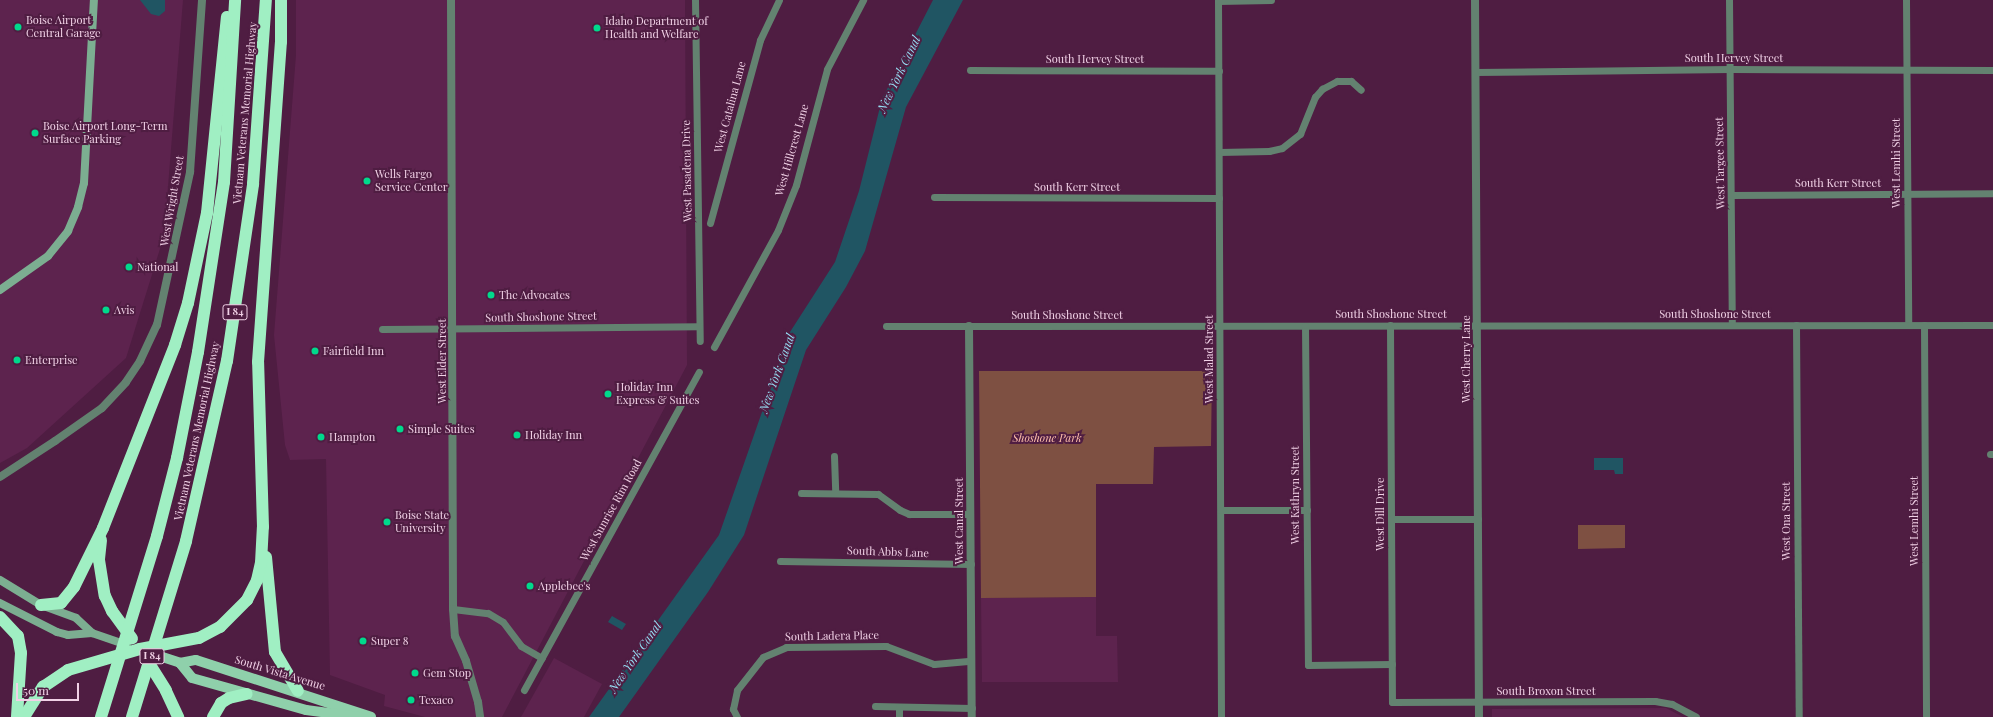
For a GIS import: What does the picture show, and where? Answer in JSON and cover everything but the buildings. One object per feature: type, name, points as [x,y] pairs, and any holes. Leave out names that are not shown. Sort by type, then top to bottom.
[{"type":"highway","points":[[41,605],[61,603],[74,586],[103,528],[175,345],[199,261],[215,152],[228,0]]},
{"type":"highway","name":"Vietnam Veterans Memorial Highway","points":[[101,717],[137,608],[177,458],[208,294],[224,182],[235,0]]},
{"type":"highway","name":"Vietnam Veterans Memorial Highway","points":[[132,717],[186,541],[227,361],[253,184],[266,0]]},
{"type":"highway","points":[[281,0],[280,50],[258,362],[263,527],[275,652],[298,691]]},
{"type":"highway","points":[[24,717],[34,699],[55,677],[90,662],[140,649],[188,640],[220,627],[247,600],[261,563],[263,527]]},
{"type":"highway","points":[[103,528],[99,560],[100,579],[112,611],[140,649],[166,691],[178,717]]},
{"type":"highway","points":[[0,617],[18,636],[21,652],[17,717]]},
{"type":"highway","points":[[213,717],[221,703],[229,698],[247,694]]},
{"type":"main road","points":[[0,290],[48,256],[68,231],[78,207],[84,183],[93,0]]},
{"type":"main road","name":"South Vista Avenue","points":[[0,580],[41,605],[76,618],[92,633]]},
{"type":"main road","name":"South Vista Avenue","points":[[0,603],[57,632],[68,635],[92,633],[180,663],[196,660],[298,691],[371,717]]},
{"type":"main road","points":[[180,663],[192,678],[306,710],[362,717]]},
{"type":"street","name":"West Wright Street","points":[[0,476],[56,441],[102,408],[126,382],[140,361],[157,325],[190,172],[202,0]]},
{"type":"street","name":"West Elder Street","points":[[451,0],[454,329],[453,609],[455,636],[466,661],[478,702],[480,717]]},
{"type":"street","name":"West Pasadena Drive","points":[[695,0],[700,341]]},
{"type":"street","name":"West Catalina Lane","points":[[710,223],[760,40],[779,0]]},
{"type":"street","name":"West Hillcrest Lane","points":[[714,347],[778,230],[796,185],[827,69],[863,0]]},
{"type":"street","points":[[1218,0],[1271,0]]},
{"type":"street","name":"West Malad Street","points":[[1218,0],[1221,717]]},
{"type":"street","name":"West Cherry Lane","points":[[1475,0],[1479,717]]},
{"type":"street","name":"West Targee Street","points":[[1729,0],[1732,325]]},
{"type":"street","name":"West Lemhi Street","points":[[1906,0],[1908,325]]},
{"type":"street","name":"South Hervey Street","points":[[1475,72],[1730,69],[1993,70]]},
{"type":"street","name":"South Hervey Street","points":[[970,70],[1219,71]]},
{"type":"street","points":[[1219,152],[1269,151],[1282,148],[1300,134],[1315,97],[1322,89],[1337,81],[1351,81],[1361,90]]},
{"type":"street","name":"South Kerr Street","points":[[1731,195],[1993,193]]},
{"type":"street","name":"South Kerr Street","points":[[934,197],[1219,198]]},
{"type":"street","name":"West Ona Street","points":[[1796,325],[1799,717]]},
{"type":"street","name":"West Lemhi Street","points":[[1924,325],[1926,717]]},
{"type":"street","name":"South Shoshone Street","points":[[886,326],[1993,325]]},
{"type":"street","name":"South Shoshone Street","points":[[382,329],[700,326]]},
{"type":"street","name":"West Canal Street","points":[[969,326],[972,717]]},
{"type":"street","name":"West Kathryn Street","points":[[1305,326],[1308,665],[1392,664]]},
{"type":"street","name":"West Dill Drive","points":[[1390,326],[1392,702]]},
{"type":"street","name":"West Sunrise Rim Road","points":[[524,690],[698,372]]},
{"type":"street","points":[[834,456],[835,493]]},
{"type":"street","points":[[801,493],[878,494],[900,510],[909,514],[970,514]]},
{"type":"street","points":[[1221,510],[1307,510]]},
{"type":"street","points":[[1391,519],[1478,519]]},
{"type":"street","name":"South Abbs Lane","points":[[780,561],[971,564]]},
{"type":"street","points":[[453,609],[488,612],[503,622],[521,646],[542,658]]},
{"type":"street","name":"South Ladera Place","points":[[737,717],[733,709],[737,690],[763,657],[786,647],[886,646],[934,664],[971,661]]},
{"type":"street","name":"South Broxon Street","points":[[1392,702],[1655,701],[1672,704],[1696,717]]},
{"type":"street","points":[[875,706],[972,708]]},
{"type":"street","points":[[899,707],[899,717]]},
{"type":"shaded area","points":[[0,0],[183,0],[164,236],[126,358],[27,448],[0,463]]},
{"type":"shaded area","points":[[296,0],[685,0],[687,365],[502,717],[425,717],[384,706],[385,695],[330,675],[326,459],[290,460],[285,445],[274,335],[296,55]]},
{"type":"shaded area","points":[[1096,597],[1096,636],[1117,636],[1118,682],[982,682],[981,598]]},
{"type":"shaded area","points":[[554,658],[602,684],[584,717],[521,717]]},
{"type":"shaded area","points":[[1666,708],[1683,717],[1492,717],[1492,709]]},
{"type":"green space","name":"Shoshone Park","points":[[979,371],[1212,371],[1211,446],[1154,447],[1153,484],[1096,484],[1096,597],[981,598]]},
{"type":"green space","points":[[1578,525],[1625,525],[1625,548],[1578,549]]},
{"type":"water","points":[[140,0],[165,0],[165,11],[159,16],[151,14]]},
{"type":"water","name":"New York Canal","points":[[933,0],[963,0],[906,107],[865,251],[846,287],[806,350],[744,535],[708,592],[619,717],[589,717],[719,535],[790,332],[835,262],[859,191],[882,99]]},
{"type":"water","points":[[1594,458],[1623,458],[1623,474],[1615,474],[1614,470],[1594,470]]},
{"type":"water","points":[[612,616],[626,624],[622,630],[608,622]]},
{"type":"place","name":"Boise Airport Central Garage","points":[[18,27]]},
{"type":"place","name":"Idaho Department of Health and Welfare","points":[[597,28]]},
{"type":"place","name":"Boise Airport Long-Term Surface Parking","points":[[35,133]]},
{"type":"place","name":"Wells Fargo Service Center","points":[[367,181]]},
{"type":"place","name":"National","points":[[129,267]]},
{"type":"place","name":"The Advocates","points":[[491,295]]},
{"type":"place","name":"Avis","points":[[106,310]]},
{"type":"place","name":"Fairfield Inn","points":[[315,351]]},
{"type":"place","name":"Enterprise","points":[[17,360]]},
{"type":"place","name":"Holiday Inn Express & Suites","points":[[608,394]]},
{"type":"place","name":"Simple Suites","points":[[400,429]]},
{"type":"place","name":"Holiday Inn","points":[[517,435]]},
{"type":"place","name":"Hampton","points":[[321,437]]},
{"type":"place","name":"Boise State University","points":[[387,522]]},
{"type":"place","name":"Applebee's","points":[[530,586]]},
{"type":"place","name":"Super 8","points":[[363,641]]},
{"type":"place","name":"Gem Stop","points":[[415,673]]},
{"type":"place","name":"Texaco","points":[[411,700]]}]
